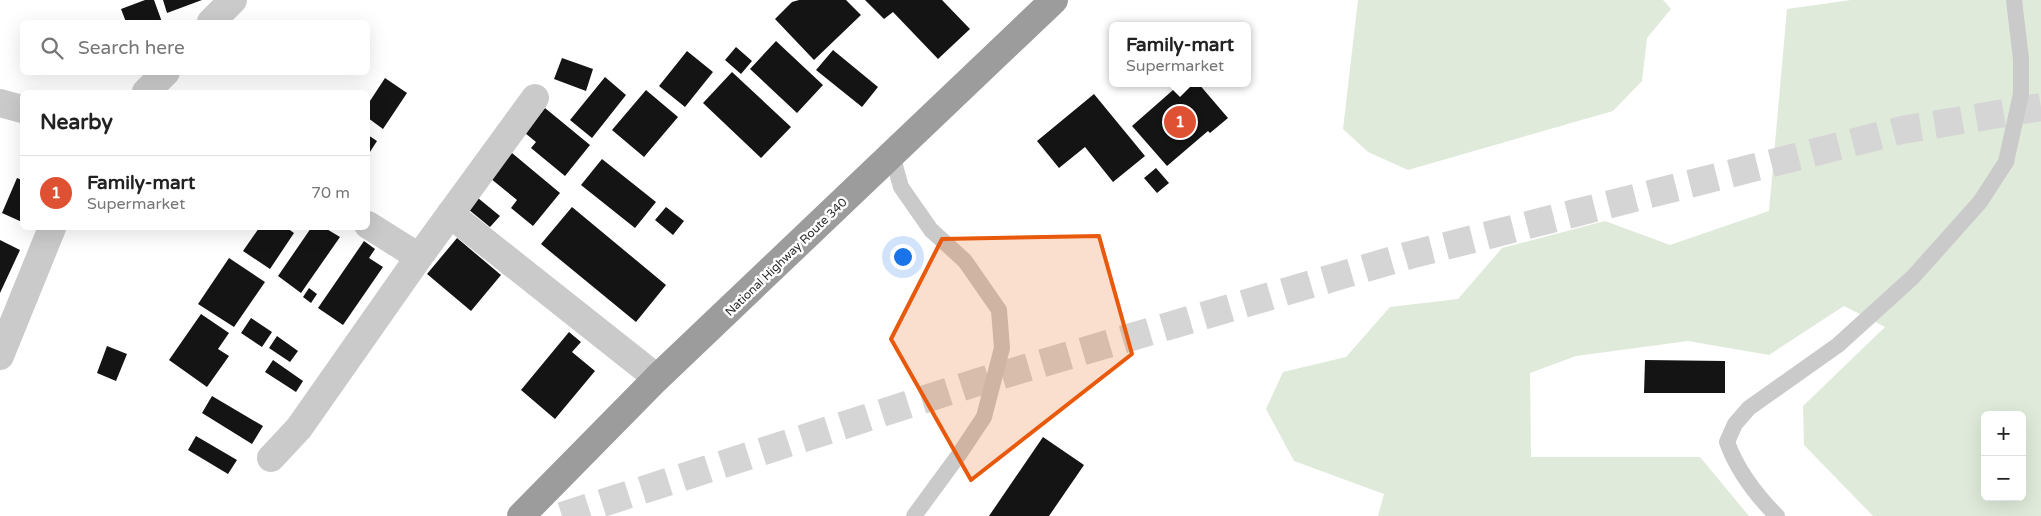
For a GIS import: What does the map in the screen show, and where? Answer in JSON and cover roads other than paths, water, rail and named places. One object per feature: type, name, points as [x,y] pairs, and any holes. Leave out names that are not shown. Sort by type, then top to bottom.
[{"type":"highway","name":"National Highway Route 340","points":[[521,516],[657,378],[1054,0]]},
{"type":"street","points":[[213,20],[233,0]]},
{"type":"street","points":[[148,90],[163,75]]},
{"type":"street","points":[[271,458],[299,428],[418,257],[535,98]]},
{"type":"street","points":[[450,214],[657,378]]},
{"type":"street","points":[[370,226],[418,257]]},
{"type":"street","points":[[0,356],[51,230]]},
{"type":"lane","points":[[1777,516],[1760,499],[1732,457],[1727,442],[1735,424],[1749,408],[1845,339],[1913,277],[1980,202],[2006,162],[2021,94],[2021,59],[2014,0]]},
{"type":"lane","points":[[892,155],[901,187],[931,230],[965,261],[999,310],[1002,348],[984,417],[914,516]]},
{"type":"tunnel","points":[[562,516],[975,383],[1410,255],[1902,130],[2041,107]]},
{"type":"place","name":"Family-mart","points":[[1180,122]]}]
